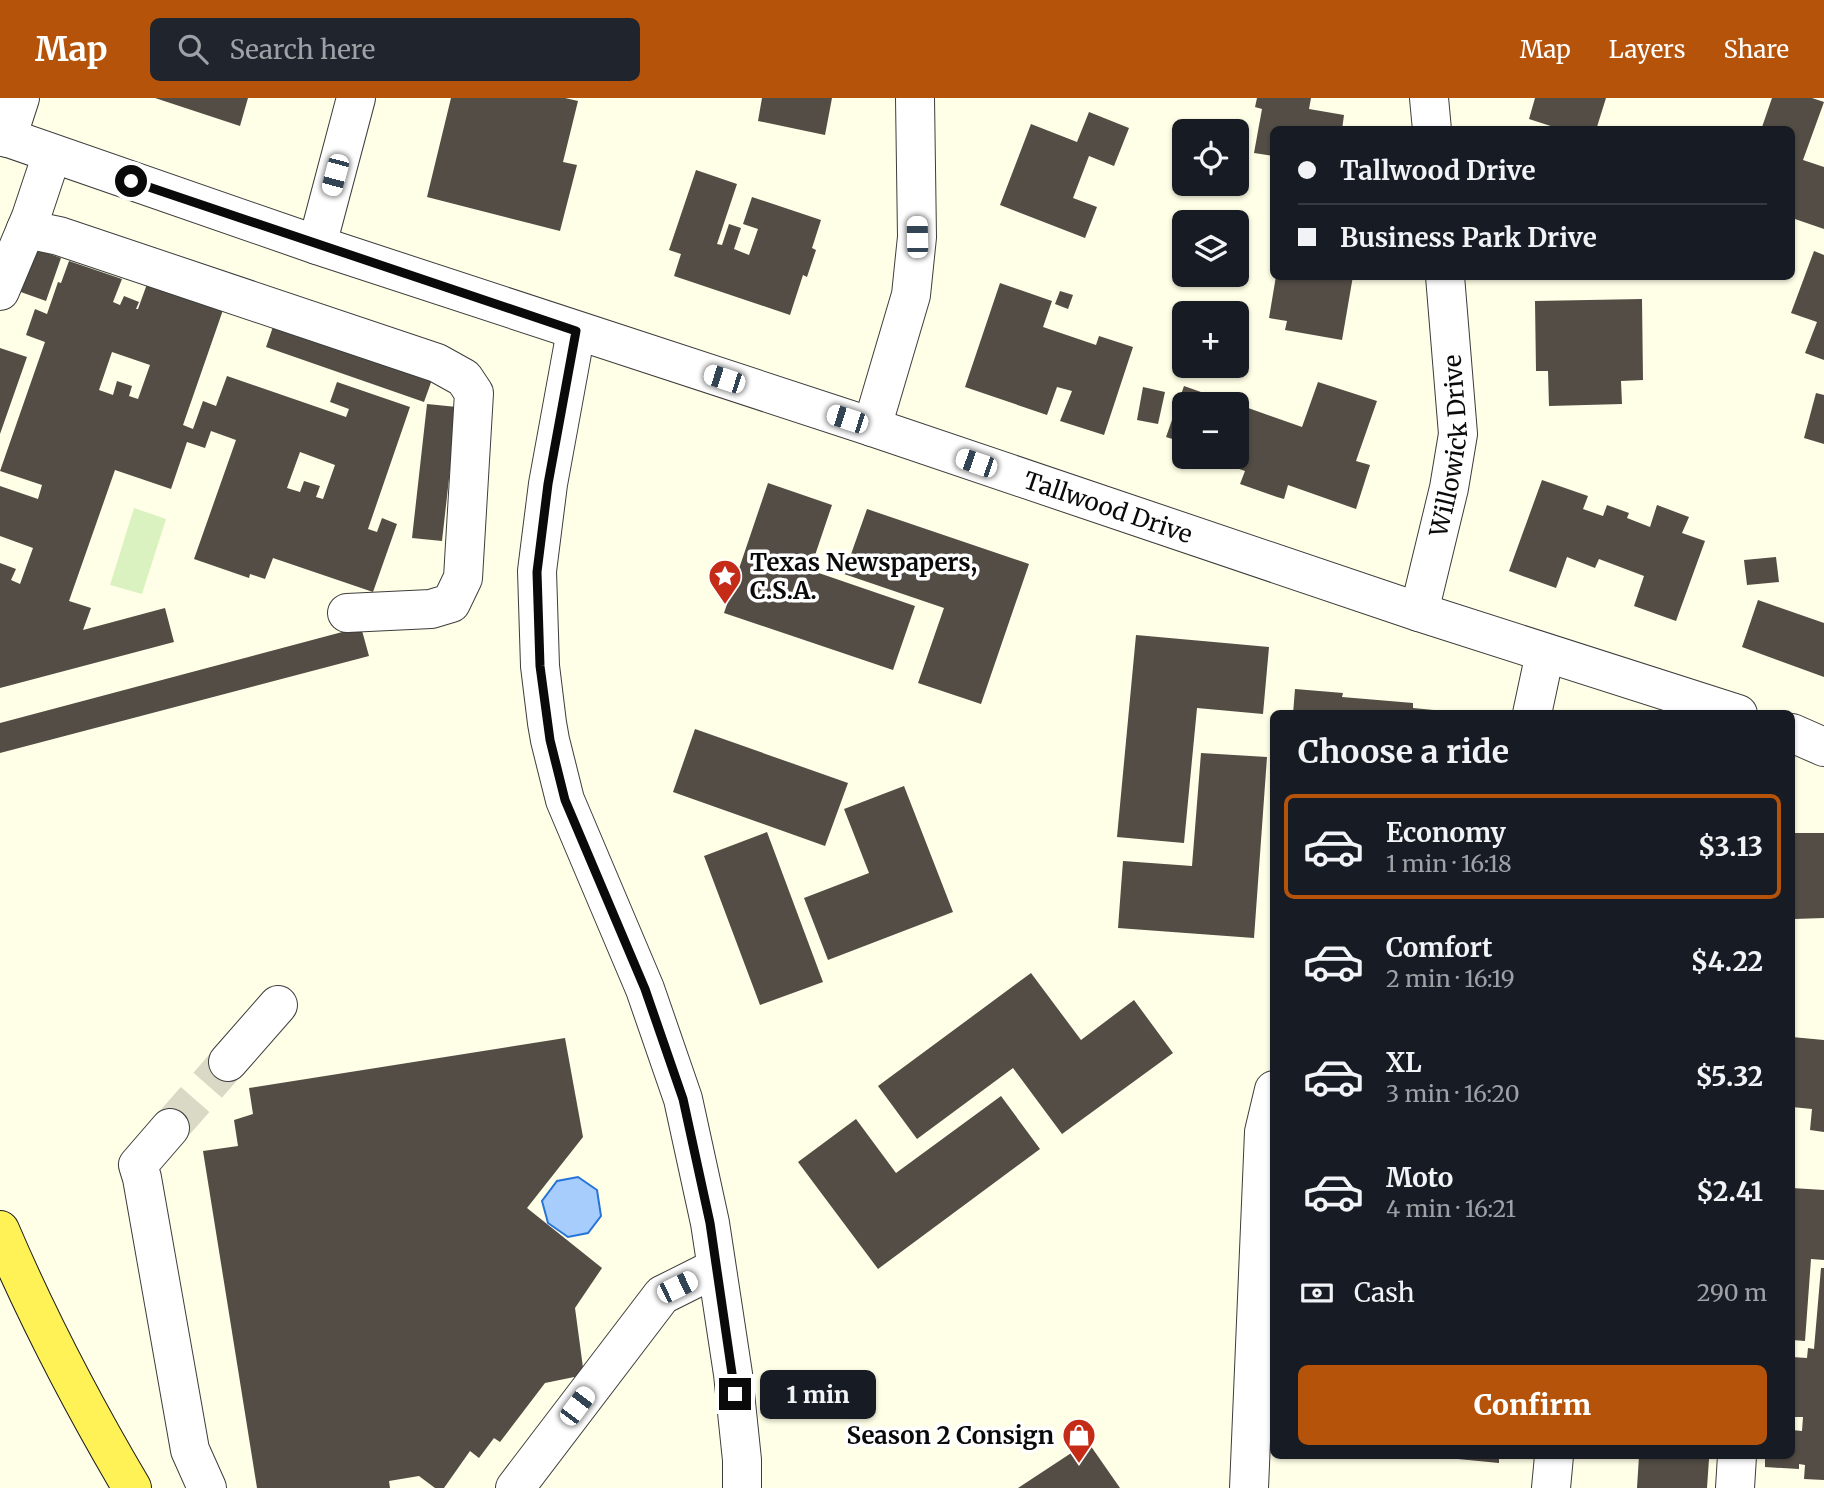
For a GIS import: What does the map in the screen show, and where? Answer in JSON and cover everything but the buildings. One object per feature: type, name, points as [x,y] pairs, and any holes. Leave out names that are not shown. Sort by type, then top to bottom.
[{"type":"main road","points":[[0,1230],[21,1279],[97,1430],[132,1488]]},
{"type":"street","points":[[3,136],[20,98]]},
{"type":"street","points":[[317,244],[356,98]]},
{"type":"street","points":[[872,427],[911,295],[917,237],[915,98]]},
{"type":"street","points":[[1429,98],[1432,126]]},
{"type":"street","name":"Tallwood Drive","points":[[3,136],[317,244],[872,427],[1419,612],[1725,710]]},
{"type":"street","points":[[0,291],[26,229],[52,154]]},
{"type":"street","points":[[26,229],[59,236],[437,363],[464,378],[474,393],[463,579],[451,603],[431,609],[347,613]]},
{"type":"street","name":"Willowick Drive","points":[[1419,612],[1449,488],[1458,434],[1445,280]]},
{"type":"street","points":[[576,331],[548,484],[537,572],[540,666],[550,740],[565,800],[645,989],[683,1099],[710,1223],[733,1374],[742,1460],[742,1488]]},
{"type":"street","points":[[1533,710],[1545,653]]},
{"type":"street","points":[[1795,734],[1824,747]]},
{"type":"street","points":[[228,1062],[278,1005]]},
{"type":"street","points":[[1249,1488],[1264,1132],[1270,1107]]},
{"type":"street","points":[[170,1128],[138,1164],[190,1450],[207,1488]]},
{"type":"street","points":[[515,1488],[662,1295],[716,1268]]},
{"type":"street","points":[[1551,1488],[1555,1459]]},
{"type":"street","points":[[1735,1488],[1737,1459]]},
{"type":"green space","points":[[134,508],[166,519],[142,594],[110,585]]},
{"type":"water","points":[[578,1177],[597,1190],[601,1216],[588,1233],[568,1237],[548,1223],[542,1201],[557,1181]]},
{"type":"tunnel","points":[[170,1128],[228,1062]]},
{"type":"place","name":"Texas Newspapers, C.S.A.","points":[[725,606]]},
{"type":"place","name":"Season 2 Consign","points":[[1079,1465]]},
{"type":"route","points":[[131,181],[576,331],[548,484],[537,572],[540,666],[550,740],[565,800],[645,989],[683,1099],[710,1223],[735,1394]]}]
